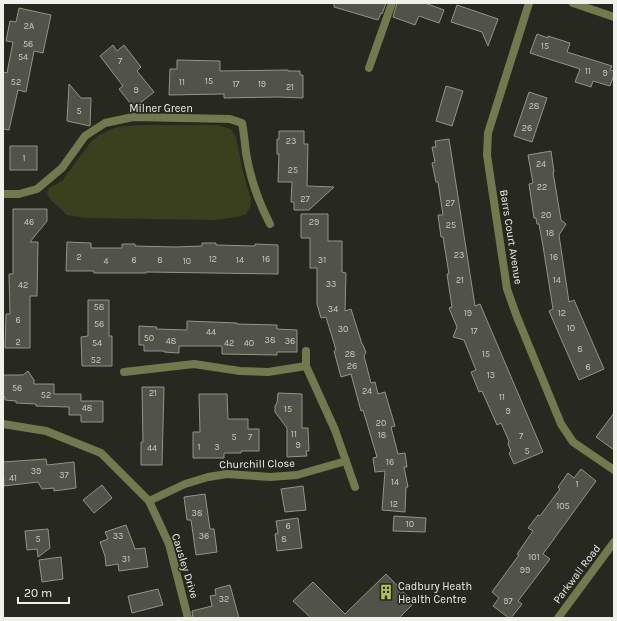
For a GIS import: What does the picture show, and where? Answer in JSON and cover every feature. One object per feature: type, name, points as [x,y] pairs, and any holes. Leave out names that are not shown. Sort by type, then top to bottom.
[{"type":"street","points":[[369,68],[392,3]]},
{"type":"street","name":"Barrs Court Avenue","points":[[529,3],[488,133],[487,155],[507,289],[561,424],[573,442],[614,470]]},
{"type":"street","points":[[573,3],[614,17]]},
{"type":"street","name":"Milner Green","points":[[3,194],[19,194],[37,189],[62,168],[85,136],[105,123],[133,116],[230,119],[242,123],[245,135],[246,154],[254,184],[263,212],[270,224]]},
{"type":"street","points":[[306,351],[306,366],[335,430],[355,486]]},
{"type":"street","points":[[124,372],[194,364],[240,371],[261,372],[306,366]]},
{"type":"street","name":"Causley Drive","points":[[3,424],[46,431],[101,453],[149,501],[169,544],[188,618]]},
{"type":"street","name":"Churchill Close","points":[[149,501],[185,484],[208,477],[227,474],[270,477],[297,475],[346,461]]},
{"type":"street","name":"Parkwall Road","points":[[558,618],[614,542]]},
{"type":"green space","points":[[142,125],[218,125],[231,129],[236,137],[243,172],[251,199],[250,207],[246,214],[216,220],[86,218],[67,215],[50,199],[47,193],[49,188],[62,181],[90,143],[99,135],[117,127]]},
{"type":"building","points":[[334,3],[386,3],[378,20],[334,7]]},
{"type":"building","points":[[397,3],[425,3],[444,10],[439,23],[419,16],[415,25],[393,17]]},
{"type":"building","points":[[457,5],[498,19],[488,46],[482,32],[451,22]]},
{"type":"building","points":[[19,8],[51,15],[43,53],[34,51],[26,92],[18,90],[9,130],[3,129],[3,72],[7,73],[13,42],[6,41],[10,21],[16,22]]},
{"type":"building","points":[[537,34],[570,43],[567,52],[612,66],[610,70],[614,71],[614,75],[610,86],[593,81],[591,87],[575,82],[580,69],[530,53]]},
{"type":"building","points":[[113,45],[117,51],[124,45],[141,67],[137,71],[154,92],[134,108],[119,89],[123,86],[100,56]]},
{"type":"building","points":[[177,60],[220,61],[220,71],[300,71],[300,75],[303,75],[303,98],[224,98],[224,94],[169,95],[170,69],[177,69]]},
{"type":"building","points":[[69,84],[81,98],[91,98],[90,126],[67,121]]},
{"type":"building","points":[[446,86],[463,91],[452,126],[436,121]]},
{"type":"building","points":[[529,92],[547,98],[532,142],[514,136]]},
{"type":"building","points":[[279,131],[304,131],[304,144],[308,144],[307,186],[334,187],[309,210],[294,210],[294,202],[291,202],[292,182],[278,182],[279,154],[277,154],[277,139],[279,139]]},
{"type":"building","points":[[449,139],[475,306],[480,304],[543,452],[514,464],[509,453],[511,451],[508,444],[509,441],[501,423],[497,425],[482,391],[479,392],[471,372],[476,370],[464,340],[453,337],[457,327],[449,308],[452,307],[447,274],[449,274],[438,215],[443,215],[438,182],[436,182],[432,163],[435,162],[432,147],[436,147],[435,141]]},
{"type":"building","points":[[10,146],[37,146],[37,170],[10,170]]},
{"type":"building","points":[[551,151],[561,220],[566,224],[559,235],[569,302],[574,300],[604,369],[579,380],[549,311],[553,309],[539,224],[537,224],[536,218],[534,218],[529,184],[533,183],[528,155]]},
{"type":"building","points":[[13,209],[47,209],[47,221],[30,242],[38,242],[37,296],[30,296],[30,348],[5,348],[6,314],[10,314],[9,274],[13,274]]},
{"type":"building","points":[[301,214],[328,214],[328,241],[342,241],[342,272],[346,273],[345,311],[351,309],[366,352],[364,356],[371,383],[375,382],[378,394],[385,392],[395,426],[391,427],[398,454],[405,453],[407,467],[404,467],[408,487],[406,487],[405,512],[382,510],[385,471],[375,472],[373,458],[377,457],[363,410],[361,411],[351,374],[341,377],[334,351],[336,350],[326,317],[321,318],[317,304],[317,268],[310,268],[310,238],[301,238]]},
{"type":"building","points":[[67,242],[91,243],[91,248],[122,248],[122,244],[135,244],[135,246],[175,247],[202,246],[202,243],[216,243],[216,245],[278,245],[278,274],[146,272],[94,273],[94,271],[66,271]]},
{"type":"building","points":[[88,300],[109,300],[109,336],[112,336],[112,366],[82,366],[81,337],[88,336]]},
{"type":"building","points":[[187,321],[277,325],[277,329],[297,330],[297,352],[277,352],[277,355],[222,354],[222,346],[179,346],[179,353],[144,351],[144,345],[139,345],[139,326],[157,327],[156,329],[187,330]]},
{"type":"building","points":[[28,371],[34,380],[34,384],[54,384],[54,394],[81,394],[81,401],[103,401],[103,422],[81,422],[81,415],[69,415],[69,407],[36,406],[36,404],[16,403],[16,401],[5,400],[5,397],[3,397],[3,375],[23,375]]},
{"type":"building","points":[[142,387],[164,387],[162,465],[141,465],[141,442],[143,442]]},
{"type":"building","points":[[278,393],[302,394],[302,428],[308,428],[309,451],[306,451],[307,456],[287,457],[287,428],[275,412]]},
{"type":"building","points":[[199,394],[227,394],[228,419],[248,419],[248,429],[259,429],[259,451],[224,453],[224,458],[193,458],[193,432],[200,432]]},
{"type":"building","points":[[614,413],[614,450],[596,437]]},
{"type":"building","points":[[46,459],[47,465],[74,462],[76,488],[54,491],[54,488],[42,489],[38,482],[4,486],[3,462]]},
{"type":"building","points":[[581,469],[596,481],[543,554],[550,559],[518,601],[522,604],[511,618],[509,618],[493,606],[499,598],[492,592],[519,555],[517,554],[533,531],[528,528],[538,515],[540,516],[560,489],[558,487],[568,473],[574,478]]},
{"type":"building","points":[[102,485],[112,498],[94,513],[83,500]]},
{"type":"building","points":[[303,486],[306,510],[285,512],[281,489]]},
{"type":"building","points":[[205,494],[210,529],[214,529],[217,552],[196,555],[191,520],[187,520],[184,497]]},
{"type":"building","points":[[394,516],[426,518],[425,532],[393,531]]},
{"type":"building","points":[[298,518],[302,548],[277,551],[275,534],[278,533],[276,521]]},
{"type":"building","points":[[126,525],[135,549],[145,548],[148,567],[119,571],[118,564],[106,566],[105,556],[100,542],[108,539],[105,532]]},
{"type":"building","points":[[48,529],[50,548],[38,557],[37,549],[27,550],[25,531]]},
{"type":"building","points":[[61,557],[63,579],[42,582],[39,560]]},
{"type":"building","name":"Cadbury Heath Health Centre","points":[[386,574],[414,603],[399,618],[311,618],[293,601],[313,582],[345,614]]},
{"type":"building","points":[[230,585],[239,618],[193,618],[192,611],[212,606],[210,596],[216,595],[215,589]]},
{"type":"building","points":[[158,589],[163,605],[132,613],[128,596]]},
{"type":"place","name":"Cadbury Heath Health Centre","points":[[386,592]]}]
